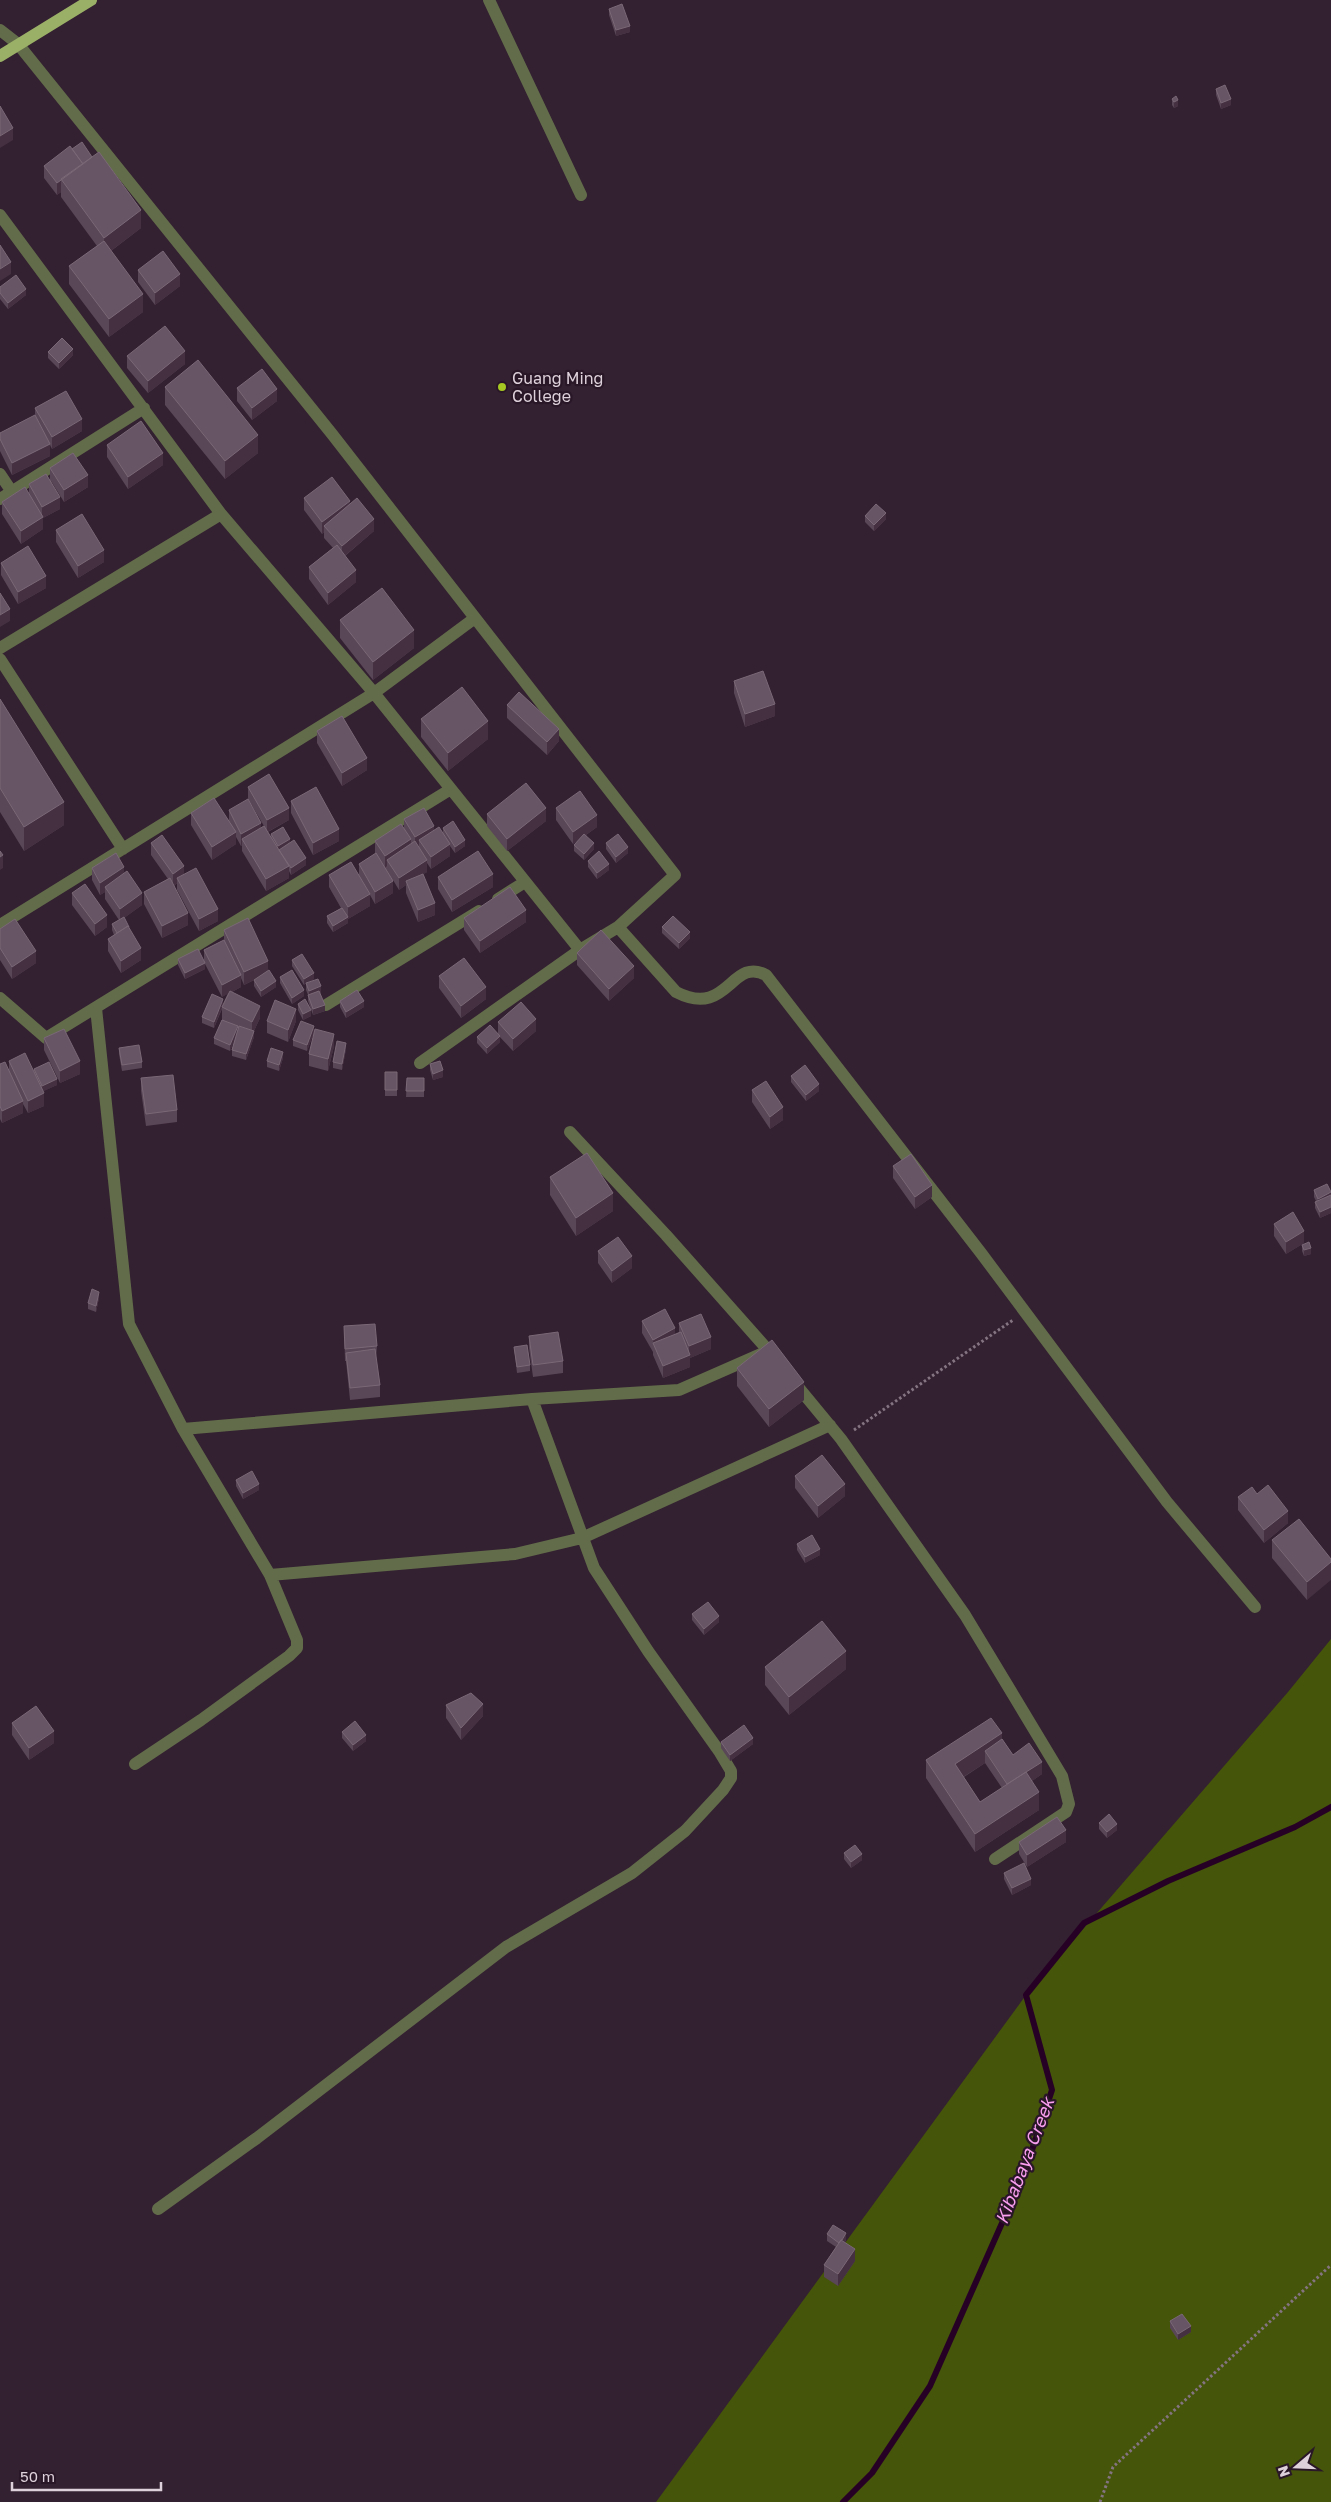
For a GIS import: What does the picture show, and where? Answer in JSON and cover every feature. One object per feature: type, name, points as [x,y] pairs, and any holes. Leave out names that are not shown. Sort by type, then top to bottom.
[{"type":"main road","points":[[0,56],[91,0]]},
{"type":"street","points":[[489,0],[581,195]]},
{"type":"street","points":[[0,30],[18,44],[332,434],[675,875],[618,927],[580,950],[420,1063]]},
{"type":"street","points":[[0,215],[221,514],[374,693],[580,950]]},
{"type":"street","points":[[0,499],[144,408]]},
{"type":"street","points":[[0,474],[12,492]]},
{"type":"street","points":[[0,648],[221,514]]},
{"type":"street","points":[[0,925],[374,693],[475,618]]},
{"type":"street","points":[[0,659],[123,849]]},
{"type":"street","points":[[0,998],[46,1038],[452,789]]},
{"type":"street","points":[[326,1006],[525,882]]},
{"type":"street","points":[[618,927],[676,992],[686,998],[701,1000],[716,996],[742,974],[751,971],[759,971],[766,975],[981,1253],[1167,1502],[1255,1607]]},
{"type":"street","points":[[96,1008],[128,1324],[182,1429],[270,1575],[297,1640],[297,1648],[201,1720],[135,1764]]},
{"type":"street","points":[[570,1132],[666,1234],[769,1350],[830,1425],[965,1615],[1062,1776],[1069,1804],[1066,1812],[995,1859]]},
{"type":"street","points":[[182,1429],[532,1399],[679,1390],[769,1350]]},
{"type":"street","points":[[158,2210],[272,2126],[506,1947],[632,1873],[685,1831],[723,1790],[731,1778],[730,1770],[720,1751],[638,1636],[594,1568],[532,1399]]},
{"type":"street","points":[[270,1575],[515,1554],[582,1538],[830,1425]]},
{"type":"path","points":[[841,1440],[1024,1312]]},
{"type":"path","points":[[1100,2502],[1113,2467],[1331,2265]]},
{"type":"green space","points":[[1331,1639],[1331,2502],[656,2502],[1026,1995],[1288,1692]]},
{"type":"building","points":[[622,4],[630,26],[616,30],[609,9]]},
{"type":"building","points":[[1225,85],[1231,99],[1221,103],[1216,89]]},
{"type":"building","points":[[1176,96],[1178,100],[1174,102],[1172,99]]},
{"type":"building","points":[[0,106],[13,128],[0,136]]},
{"type":"building","points":[[82,142],[92,157],[83,164],[72,149]]},
{"type":"building","points":[[70,146],[83,164],[57,183],[44,166]]},
{"type":"building","points":[[99,152],[141,210],[104,238],[61,179]]},
{"type":"building","points":[[104,241],[143,294],[109,319],[69,266]]},
{"type":"building","points":[[0,245],[11,262],[0,269]]},
{"type":"building","points":[[163,251],[180,274],[155,293],[138,270]]},
{"type":"building","points":[[16,275],[26,289],[8,303],[0,293],[0,287]]},
{"type":"building","points":[[165,326],[185,351],[148,381],[127,356]]},
{"type":"building","points":[[62,338],[73,349],[59,363],[48,352]]},
{"type":"building","points":[[198,360],[258,435],[225,461],[165,387]]},
{"type":"building","points":[[262,369],[277,389],[252,408],[237,388]]},
{"type":"building","points":[[66,391],[82,419],[52,437],[35,408]]},
{"type":"building","points":[[35,415],[50,444],[12,463],[0,439],[0,433]]},
{"type":"building","points":[[141,421],[163,453],[128,477],[107,445]]},
{"type":"building","points":[[73,453],[88,475],[64,490],[50,468]]},
{"type":"building","points":[[46,474],[60,497],[42,507],[29,484]]},
{"type":"building","points":[[332,477],[350,501],[322,522],[304,498]]},
{"type":"building","points":[[25,487],[43,517],[21,531],[2,502]]},
{"type":"building","points":[[357,498],[374,519],[342,546],[324,526]]},
{"type":"building","points":[[876,504],[886,513],[874,525],[865,516]]},
{"type":"building","points":[[82,514],[104,550],[78,566],[56,530]]},
{"type":"building","points":[[337,545],[356,570],[328,593],[309,567]]},
{"type":"building","points":[[28,546],[46,576],[18,592],[1,563]]},
{"type":"building","points":[[382,588],[414,630],[373,662],[340,620]]},
{"type":"building","points":[[0,593],[10,609],[0,615]]},
{"type":"building","points":[[763,671],[775,704],[745,714],[734,681]]},
{"type":"building","points":[[462,687],[488,721],[448,753],[421,719]]},
{"type":"building","points":[[519,692],[559,729],[547,742],[507,705]]},
{"type":"building","points":[[0,699],[64,802],[24,827],[0,788]]},
{"type":"building","points":[[342,716],[367,758],[342,773],[317,731]]},
{"type":"building","points":[[269,774],[289,808],[267,820],[248,787]]},
{"type":"building","points":[[526,783],[546,808],[507,839],[487,814]]},
{"type":"building","points":[[316,787],[339,829],[313,843],[291,801]]},
{"type":"building","points":[[580,791],[597,815],[573,832],[556,808]]},
{"type":"building","points":[[214,798],[236,832],[212,847],[191,813]]},
{"type":"building","points":[[248,799],[261,823],[241,834],[229,810]]},
{"type":"building","points":[[424,808],[434,826],[415,837],[404,819]]},
{"type":"building","points":[[453,821],[465,840],[455,847],[443,828]]},
{"type":"building","points":[[401,824],[411,839],[385,856],[375,841]]},
{"type":"building","points":[[264,826],[289,866],[266,879],[242,839]]},
{"type":"building","points":[[283,827],[290,839],[278,846],[271,834]]},
{"type":"building","points":[[439,827],[450,844],[431,857],[419,840]]},
{"type":"building","points":[[584,834],[594,843],[584,854],[574,845]]},
{"type":"building","points":[[618,834],[628,847],[616,857],[606,843]]},
{"type":"building","points":[[162,835],[184,866],[173,874],[151,843]]},
{"type":"building","points":[[294,840],[306,858],[291,868],[279,850]]},
{"type":"building","points":[[415,841],[427,860],[399,878],[387,860]]},
{"type":"building","points":[[478,851],[493,874],[452,900],[438,877]]},
{"type":"building","points":[[599,851],[609,864],[597,873],[588,861]]},
{"type":"building","points":[[116,853],[124,867],[100,883],[92,868]]},
{"type":"building","points":[[376,853],[393,881],[375,892],[359,864]]},
{"type":"building","points":[[351,862],[370,894],[348,907],[329,875]]},
{"type":"building","points":[[196,868],[218,909],[199,919],[177,878]]},
{"type":"building","points":[[127,871],[142,893],[120,909],[105,887]]},
{"type":"building","points":[[423,874],[435,903],[418,910],[406,881]]},
{"type":"building","points":[[170,878],[188,913],[162,926],[144,892]]},
{"type":"building","points":[[85,884],[107,915],[95,924],[72,893]]},
{"type":"building","points":[[510,887],[526,910],[480,941],[464,918]]},
{"type":"building","points":[[342,908],[348,917],[333,926],[327,916]]},
{"type":"building","points":[[673,916],[690,932],[679,943],[662,927]]},
{"type":"building","points":[[124,917],[129,927],[117,933],[112,924]]},
{"type":"building","points":[[248,918],[268,961],[244,972],[224,930]]},
{"type":"building","points":[[15,919],[36,951],[12,967],[0,948],[0,929]]},
{"type":"building","points":[[128,926],[141,948],[121,961],[108,939]]},
{"type":"building","points":[[601,930],[634,966],[609,989],[577,953]]},
{"type":"building","points":[[224,940],[241,975],[222,985],[204,950]]},
{"type":"building","points":[[198,949],[205,963],[185,973],[178,959]]},
{"type":"building","points":[[302,954],[314,973],[304,979],[292,960]]},
{"type":"building","points":[[464,958],[486,987],[461,1006],[439,976]]},
{"type":"building","points":[[269,970],[276,981],[261,991],[254,980]]},
{"type":"building","points":[[292,970],[304,990],[292,998],[280,977]]},
{"type":"building","points":[[318,979],[321,986],[309,991],[306,983]]},
{"type":"building","points":[[357,990],[364,1001],[346,1012],[340,1001]]},
{"type":"building","points":[[230,991],[260,1006],[252,1022],[222,1007]]},
{"type":"building","points":[[319,991],[325,1005],[313,1009],[308,995]]},
{"type":"building","points":[[212,994],[223,999],[214,1022],[202,1017]]},
{"type":"building","points":[[305,999],[311,1010],[303,1014],[298,1004]]},
{"type":"building","points":[[275,1000],[296,1009],[288,1030],[267,1021]]},
{"type":"building","points":[[521,1002],[536,1019],[513,1039],[498,1022]]},
{"type":"building","points":[[222,1020],[238,1026],[230,1045],[214,1038]]},
{"type":"building","points":[[301,1021],[314,1026],[307,1045],[293,1040]]},
{"type":"building","points":[[490,1025],[500,1036],[487,1048],[477,1037]]},
{"type":"building","points":[[239,1026],[254,1031],[246,1054],[232,1050]]},
{"type":"building","points":[[64,1029],[80,1061],[60,1071],[44,1038]]},
{"type":"building","points":[[315,1029],[334,1034],[328,1059],[309,1054]]},
{"type":"building","points":[[337,1041],[346,1043],[342,1064],[333,1062]]},
{"type":"building","points":[[139,1045],[142,1062],[122,1065],[119,1048]]},
{"type":"building","points":[[271,1048],[283,1052],[279,1065],[267,1061]]},
{"type":"building","points":[[25,1053],[44,1093],[28,1101],[9,1061]]},
{"type":"building","points":[[440,1061],[443,1070],[433,1074],[430,1064]]},
{"type":"building","points":[[5,1062],[23,1101],[2,1111],[0,1106],[0,1064]]},
{"type":"building","points":[[49,1062],[57,1079],[42,1086],[34,1069]]},
{"type":"building","points":[[805,1065],[819,1084],[806,1095],[791,1076]]},
{"type":"building","points":[[385,1072],[397,1072],[397,1090],[385,1090]]},
{"type":"building","points":[[173,1075],[177,1110],[146,1114],[141,1078]]},
{"type":"building","points":[[407,1078],[424,1078],[424,1091],[406,1091]]},
{"type":"building","points":[[766,1081],[783,1107],[770,1117],[752,1090]]},
{"type":"building","points":[[587,1153],[613,1193],[576,1218],[550,1177]]},
{"type":"building","points":[[911,1154],[932,1185],[915,1197],[893,1166]]},
{"type":"building","points":[[1327,1184],[1331,1192],[1318,1199],[1314,1190]]},
{"type":"building","points":[[1331,1195],[1331,1207],[1320,1212],[1315,1202]]},
{"type":"building","points":[[1293,1212],[1304,1231],[1286,1242],[1274,1224]]},
{"type":"building","points":[[618,1237],[632,1256],[612,1271],[598,1251]]},
{"type":"building","points":[[1309,1242],[1311,1248],[1304,1250],[1302,1245]]},
{"type":"building","points":[[92,1289],[99,1292],[96,1306],[88,1303]]},
{"type":"building","points":[[665,1309],[675,1328],[653,1340],[642,1321]]},
{"type":"building","points":[[701,1314],[711,1337],[689,1346],[679,1323]]},
{"type":"building","points":[[375,1324],[377,1346],[345,1349],[344,1326]]},
{"type":"building","points":[[558,1332],[563,1361],[533,1365],[529,1336]]},
{"type":"building","points":[[681,1332],[690,1355],[663,1366],[653,1343]]},
{"type":"building","points":[[772,1340],[804,1382],[769,1409],[737,1368]]},
{"type":"building","points":[[527,1345],[530,1365],[517,1367],[514,1347]]},
{"type":"building","points":[[375,1349],[380,1385],[350,1388],[346,1353]]},
{"type":"building","points":[[822,1455],[845,1484],[818,1506],[795,1476]]},
{"type":"building","points":[[252,1471],[259,1484],[243,1493],[236,1480]]},
{"type":"building","points":[[1268,1485],[1288,1511],[1264,1530],[1238,1497],[1252,1487],[1257,1494]]},
{"type":"building","points":[[1299,1519],[1331,1559],[1331,1562],[1307,1582],[1272,1540]]},
{"type":"building","points":[[812,1535],[820,1549],[805,1557],[797,1544]]},
{"type":"building","points":[[708,1602],[719,1616],[704,1629],[692,1614]]},
{"type":"building","points":[[822,1621],[846,1651],[789,1697],[765,1667]]},
{"type":"building","points":[[471,1693],[483,1704],[461,1728],[446,1705]]},
{"type":"building","points":[[36,1706],[54,1731],[29,1748],[12,1723]]},
{"type":"building","points":[[991,1718],[1002,1733],[955,1764],[980,1802],[1026,1772],[1039,1792],[975,1834],[926,1760]]},
{"type":"building","points":[[355,1721],[366,1735],[353,1745],[342,1732]]},
{"type":"building","points":[[744,1725],[753,1738],[730,1755],[721,1742]]},
{"type":"building","points":[[1002,1739],[1013,1755],[1029,1743],[1042,1762],[1007,1784],[985,1751]]},
{"type":"building","points":[[1109,1814],[1117,1824],[1107,1832],[1099,1823]]},
{"type":"building","points":[[1057,1817],[1066,1830],[1027,1855],[1019,1842]]},
{"type":"building","points":[[855,1845],[862,1854],[851,1862],[844,1853]]},
{"type":"building","points":[[1024,1863],[1031,1879],[1012,1888],[1004,1873]]},
{"type":"building","points":[[833,2225],[846,2233],[839,2243],[827,2234]]},
{"type":"building","points":[[841,2240],[855,2249],[838,2274],[824,2265]]},
{"type":"building","points":[[1182,2314],[1191,2326],[1178,2334],[1170,2321]]},
{"type":"waterway","name":"Kibabaya Creek","points":[[843,2502],[872,2473],[930,2386],[1025,2171],[1052,2090],[1026,1995],[1084,1923],[1168,1881],[1295,1827],[1331,1807]]},
{"type":"place","name":"Guang Ming College","points":[[502,387]]}]
